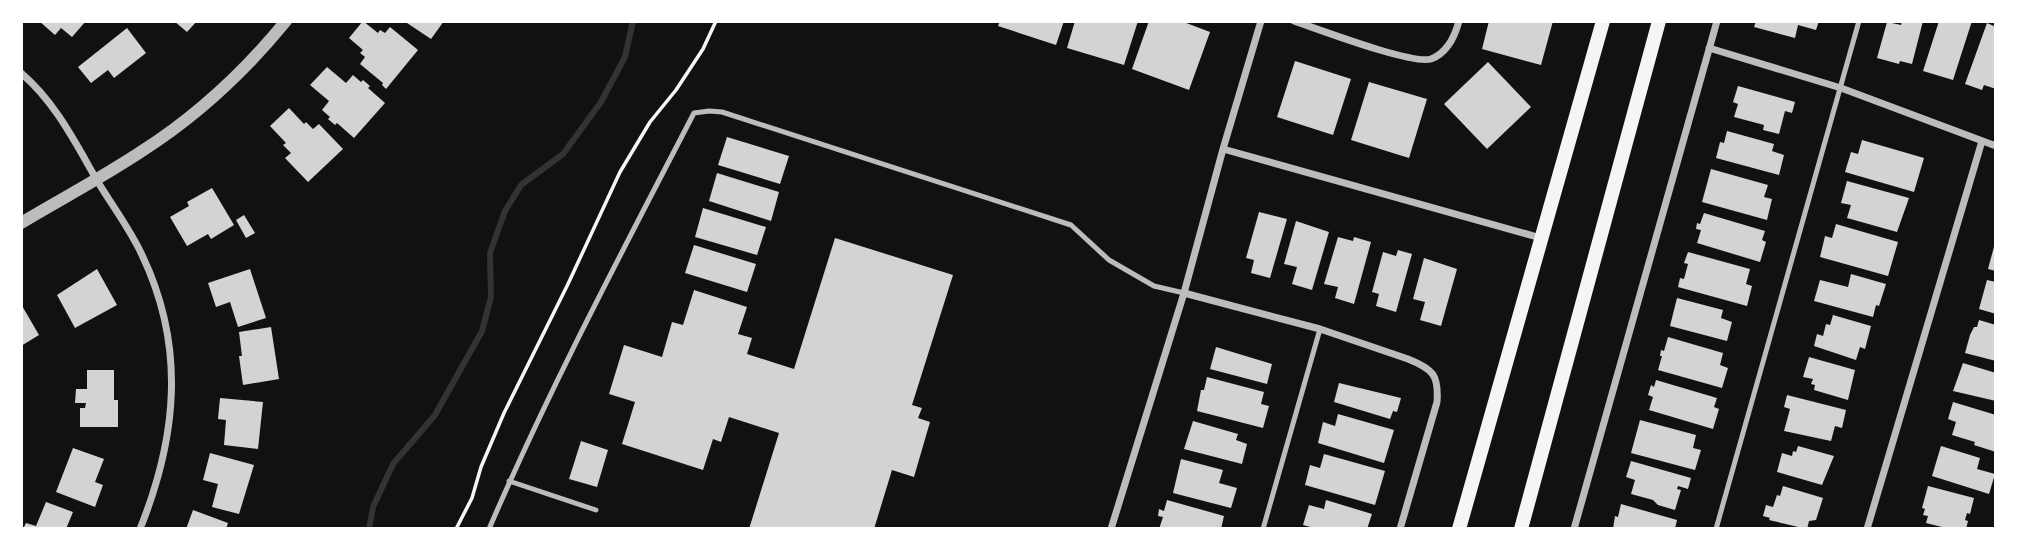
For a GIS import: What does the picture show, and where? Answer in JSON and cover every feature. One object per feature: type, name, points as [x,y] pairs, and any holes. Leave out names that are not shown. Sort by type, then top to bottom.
[{"type":"main road","points":[[1459,529],[1603,21]]},
{"type":"main road","points":[[1521,529],[1659,21]]},
{"type":"street","points":[[21,223],[142,151],[186,120],[236,76],[286,21]]},
{"type":"street","points":[[1111,529],[1184,293],[1261,21]]},
{"type":"street","points":[[1294,21],[1404,56],[1429,60],[1445,50],[1459,21]]},
{"type":"street","points":[[1573,529],[1717,21]]},
{"type":"street","points":[[1709,48],[1841,88],[1996,146]]},
{"type":"street","points":[[21,73],[36,86],[74,138],[96,179],[126,223],[156,288],[169,343],[172,393],[165,456],[155,492],[140,529]]},
{"type":"street","points":[[1867,529],[1982,141]]},
{"type":"street","points":[[1223,149],[1541,238]]},
{"type":"street","points":[[1184,293],[1320,329],[1422,365],[1433,374],[1438,385],[1437,402],[1400,529]]},
{"type":"lane","points":[[1716,529],[1859,21]]},
{"type":"lane","points":[[489,529],[509,481],[579,336],[694,113],[722,112],[1071,225],[1109,260],[1154,286],[1184,293]]},
{"type":"lane","points":[[1263,529],[1320,329]]},
{"type":"lane","points":[[509,481],[596,510]]},
{"type":"path","points":[[456,529],[472,498],[481,467],[504,413],[620,172],[650,122],[703,50],[716,21]]},
{"type":"building","points":[[39,21],[86,21],[72,37],[61,28],[55,35]]},
{"type":"building","points":[[174,21],[197,21],[187,32]]},
{"type":"building","points":[[363,21],[378,33],[380,30],[385,33],[390,27],[418,50],[386,89],[383,83],[360,64],[365,57],[360,53],[363,50],[349,38]]},
{"type":"building","points":[[404,21],[444,21],[431,39]]},
{"type":"building","points":[[1000,21],[1064,21],[1056,45],[998,26]]},
{"type":"building","points":[[1075,21],[1138,21],[1124,65],[1067,48]]},
{"type":"building","points":[[1149,21],[1181,21],[1210,32],[1189,90],[1132,69]]},
{"type":"building","points":[[1489,21],[1553,21],[1541,65],[1482,49]]},
{"type":"building","points":[[1756,21],[1819,21],[1816,30],[1798,25],[1795,38],[1754,27]]},
{"type":"building","points":[[1902,21],[1923,21],[1912,64],[1900,61],[1899,64],[1877,58],[1887,22],[1901,25]]},
{"type":"building","points":[[1939,21],[1972,21],[1953,80],[1923,71]]},
{"type":"building","points":[[1987,23],[1996,27],[1996,89],[1984,85],[1982,90],[1965,84]]},
{"type":"building","points":[[127,28],[146,53],[114,78],[108,70],[91,83],[78,67]]},
{"type":"building","points":[[1295,61],[1351,79],[1333,135],[1277,117]]},
{"type":"building","points":[[1488,62],[1531,107],[1487,149],[1444,104]]},
{"type":"building","points":[[327,67],[346,83],[353,75],[361,82],[363,80],[385,103],[354,138],[328,119],[330,117],[322,110],[329,101],[310,85]]},
{"type":"building","points":[[1369,82],[1427,99],[1409,158],[1351,140]]},
{"type":"building","points":[[1738,86],[1795,102],[1792,113],[1785,111],[1779,134],[1763,130],[1764,125],[1734,117],[1738,104],[1733,102]]},
{"type":"building","points":[[289,108],[304,124],[306,122],[313,129],[319,124],[343,149],[308,182],[285,158],[291,153],[283,145],[286,143],[270,126]]},
{"type":"building","points":[[1727,131],[1774,144],[1772,151],[1784,155],[1779,175],[1716,158],[1720,142],[1724,143]]},
{"type":"building","points":[[727,137],[789,156],[780,184],[718,165]]},
{"type":"building","points":[[1862,140],[1924,158],[1914,192],[1845,172],[1851,152],[1858,154]]},
{"type":"building","points":[[1711,169],[1768,185],[1764,197],[1772,199],[1767,220],[1702,202]]},
{"type":"building","points":[[717,173],[779,192],[771,221],[709,201]]},
{"type":"building","points":[[1847,181],[1909,198],[1897,232],[1847,218],[1851,205],[1841,203]]},
{"type":"building","points":[[212,188],[234,225],[211,239],[208,234],[187,246],[170,217],[189,206],[187,202]]},
{"type":"building","points":[[703,208],[766,227],[757,255],[695,237]]},
{"type":"building","points":[[1259,212],[1287,219],[1270,278],[1251,273],[1254,260],[1246,258]]},
{"type":"building","points":[[1704,213],[1765,231],[1762,240],[1766,242],[1760,262],[1697,243],[1701,230],[1696,229],[1697,223],[1700,224]]},
{"type":"building","points":[[244,215],[255,233],[246,238],[236,220]]},
{"type":"building","points":[[1296,221],[1329,232],[1312,290],[1292,284],[1297,267],[1284,264]]},
{"type":"building","points":[[1836,224],[1898,242],[1888,276],[1820,257],[1825,236],[1832,238]]},
{"type":"building","points":[[1338,237],[1353,241],[1354,237],[1371,242],[1354,304],[1335,298],[1338,287],[1324,284]]},
{"type":"building","points":[[835,238],[953,275],[912,405],[922,408],[918,418],[930,422],[914,477],[892,470],[874,529],[749,529],[779,433],[729,417],[721,442],[713,439],[703,470],[622,444],[635,402],[609,394],[624,345],[662,357],[672,322],[683,325],[694,290],[747,307],[738,334],[752,338],[747,354],[794,369]]},
{"type":"building","points":[[1996,243],[1996,271],[1988,269]]},
{"type":"building","points":[[694,245],[756,264],[747,292],[685,273]]},
{"type":"building","points":[[1398,250],[1412,254],[1396,312],[1376,306],[1379,294],[1372,292],[1383,252],[1396,256]]},
{"type":"building","points":[[1688,252],[1750,269],[1746,284],[1752,286],[1747,306],[1678,287],[1680,278],[1684,279],[1688,264],[1684,263]]},
{"type":"building","points":[[1424,258],[1457,269],[1441,326],[1420,320],[1425,302],[1413,299]]},
{"type":"building","points":[[97,269],[117,305],[75,328],[57,295]]},
{"type":"building","points":[[250,269],[266,318],[238,327],[230,302],[216,307],[208,283]]},
{"type":"building","points":[[1851,274],[1886,284],[1873,317],[1814,301],[1820,280],[1848,287]]},
{"type":"building","points":[[1987,280],[1996,282],[1996,314],[1979,309]]},
{"type":"building","points":[[1677,298],[1723,310],[1721,318],[1732,322],[1727,341],[1670,326]]},
{"type":"building","points":[[21,304],[39,335],[21,346]]},
{"type":"building","points":[[1833,315],[1871,326],[1865,349],[1860,347],[1856,360],[1814,346],[1817,334],[1823,336],[1826,324],[1830,325]]},
{"type":"building","points":[[1979,320],[1996,325],[1996,361],[1965,353],[1970,335]]},
{"type":"building","points":[[271,327],[279,379],[243,385],[239,332]]},
{"type":"building","points":[[1668,337],[1723,353],[1720,365],[1728,368],[1722,388],[1658,370],[1661,350],[1664,351]]},
{"type":"building","points":[[1216,347],[1272,364],[1267,384],[1210,369]]},
{"type":"building","points":[[1809,357],[1855,370],[1848,400],[1814,390],[1815,385],[1811,384],[1813,379],[1803,377]]},
{"type":"building","points":[[1963,363],[1996,373],[1996,401],[1953,391]]},
{"type":"building","points":[[87,370],[114,370],[114,400],[118,400],[118,427],[80,427],[80,408],[85,408],[86,403],[75,403],[76,389],[87,389]]},
{"type":"building","points":[[1207,377],[1264,392],[1261,404],[1269,406],[1263,428],[1197,411]]},
{"type":"building","points":[[1656,380],[1717,398],[1714,407],[1719,409],[1713,429],[1649,410],[1653,397],[1648,395]]},
{"type":"building","points":[[1339,383],[1401,398],[1397,412],[1393,411],[1390,419],[1334,402]]},
{"type":"building","points":[[1787,395],[1846,410],[1842,428],[1835,426],[1831,441],[1784,431],[1790,409],[1784,407]]},
{"type":"building","points":[[220,398],[263,402],[258,449],[224,445],[226,420],[218,419]]},
{"type":"building","points":[[1953,402],[1996,415],[1996,452],[1952,435],[1956,422],[1948,419]]},
{"type":"building","points":[[1338,414],[1394,430],[1384,463],[1318,443],[1323,422],[1335,426]]},
{"type":"building","points":[[1640,420],[1696,435],[1693,448],[1701,450],[1695,470],[1631,453]]},
{"type":"building","points":[[1193,421],[1238,434],[1236,440],[1247,444],[1242,464],[1184,449]]},
{"type":"building","points":[[581,441],[608,450],[597,487],[569,479]]},
{"type":"building","points":[[1798,446],[1834,456],[1822,485],[1777,472],[1782,453],[1792,456]]},
{"type":"building","points":[[1941,446],[1980,458],[1977,469],[1995,474],[1989,494],[1932,476]]},
{"type":"building","points":[[73,448],[104,459],[95,482],[103,485],[95,507],[56,492]]},
{"type":"building","points":[[210,453],[254,465],[239,514],[212,507],[218,484],[203,480]]},
{"type":"building","points":[[1324,454],[1385,471],[1375,505],[1305,485],[1310,465],[1320,468]]},
{"type":"building","points":[[1181,459],[1223,470],[1219,483],[1237,488],[1231,508],[1173,493]]},
{"type":"building","points":[[1631,461],[1691,478],[1688,489],[1678,486],[1677,489],[1681,490],[1675,510],[1631,494],[1635,480],[1626,477]]},
{"type":"building","points":[[1783,486],[1823,498],[1816,520],[1809,521],[1807,529],[1769,520],[1770,518],[1763,516],[1766,505],[1773,507]]},
{"type":"building","points":[[1928,486],[1974,498],[1970,514],[1967,513],[1965,520],[1968,521],[1966,529],[1950,529],[1926,523],[1928,516],[1923,515],[1925,509],[1922,508]]},
{"type":"building","points":[[1167,500],[1224,516],[1221,529],[1159,529],[1163,517],[1158,516],[1159,509],[1164,511]]},
{"type":"building","points":[[1326,500],[1372,514],[1367,529],[1318,529],[1303,525],[1309,505],[1324,509]]},
{"type":"building","points":[[46,502],[73,512],[66,529],[23,529],[26,523],[36,526]]},
{"type":"building","points":[[1621,504],[1677,520],[1675,529],[1613,529]]},
{"type":"building","points":[[193,510],[228,523],[226,529],[186,529]]},
{"type":"waterway","points":[[369,529],[373,507],[393,464],[435,415],[482,331],[491,297],[490,253],[505,211],[521,185],[563,154],[601,102],[625,57],[633,21]]}]
